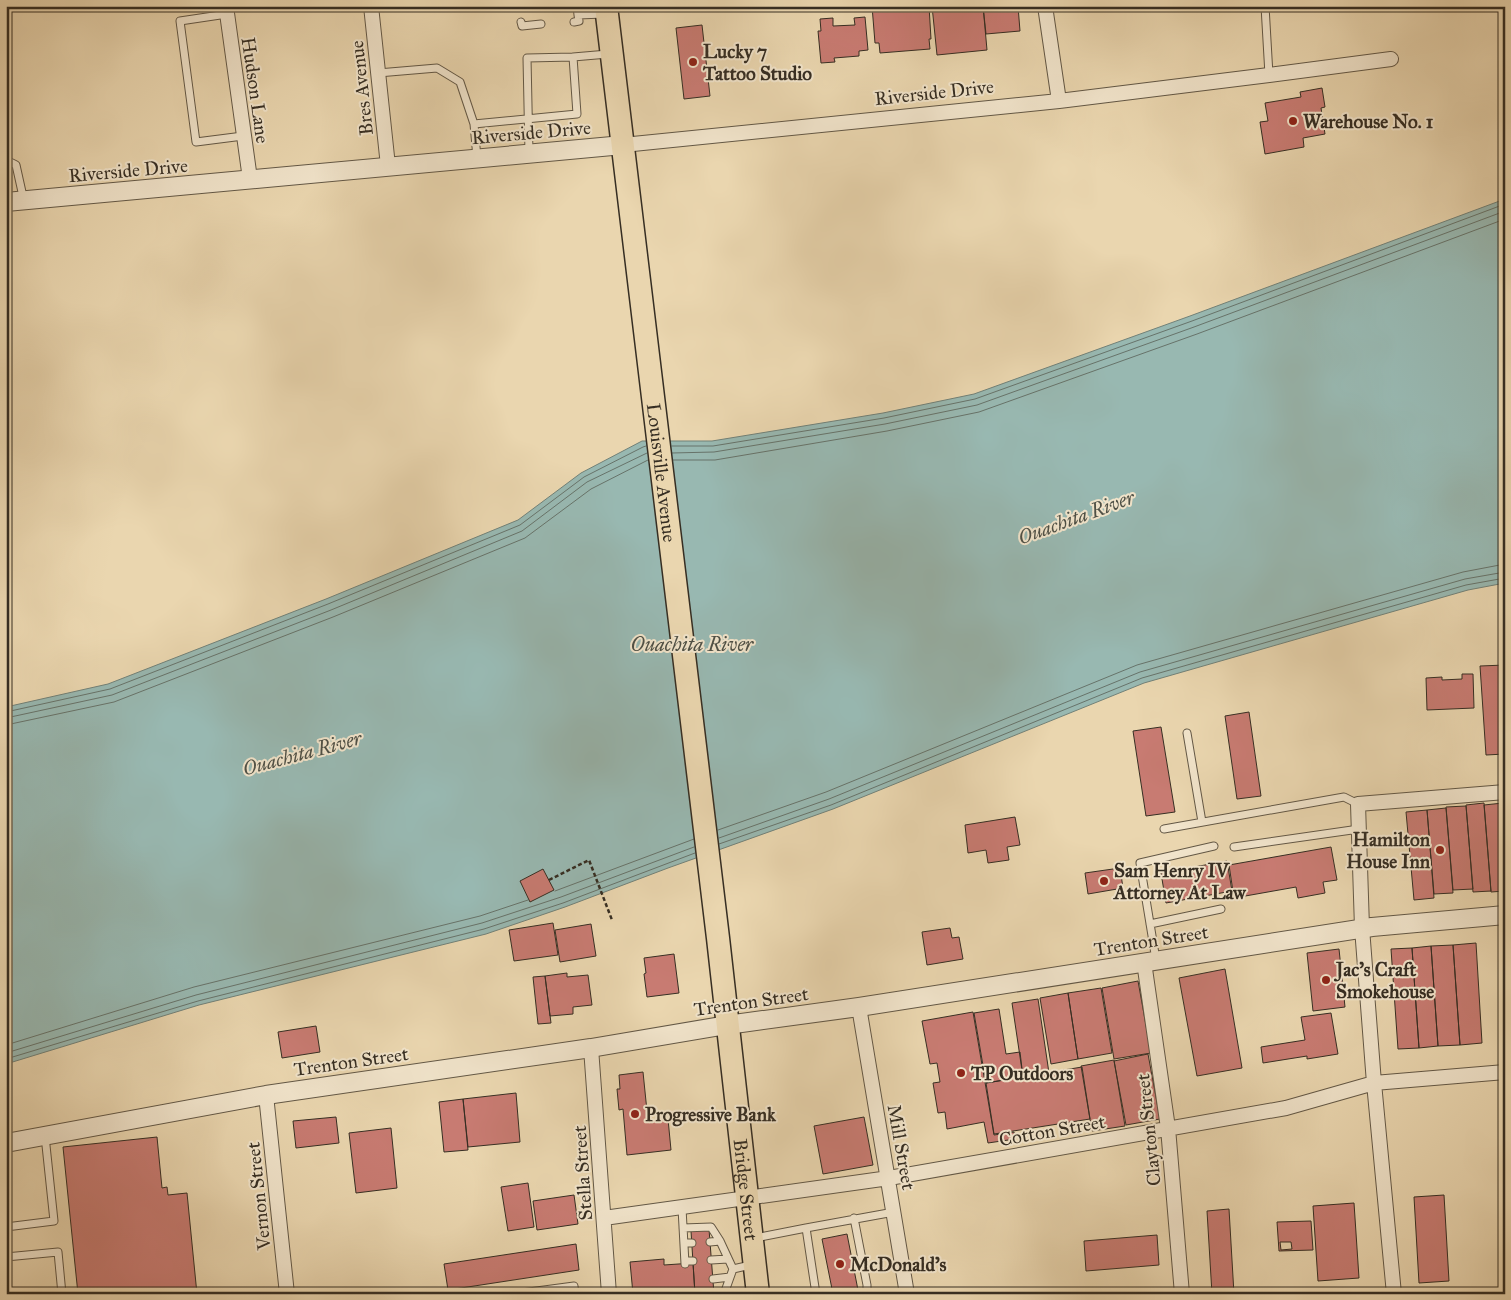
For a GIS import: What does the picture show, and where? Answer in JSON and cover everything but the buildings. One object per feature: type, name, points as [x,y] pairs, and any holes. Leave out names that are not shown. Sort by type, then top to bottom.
[{"type":"main road","name":"Louisville Avenue","points":[[606,10],[718,938]]},
{"type":"main road","name":"Bridge Street","points":[[718,938],[752,1239],[739,1270],[758,1294]]},
{"type":"street","name":"Bres Avenue","points":[[371,6],[388,166]]},
{"type":"street","points":[[1045,6],[1059,101]]},
{"type":"street","name":"Hudson Lane","points":[[227,10],[250,179]]},
{"type":"street","name":"Riverside Drive","points":[[6,202],[623,145],[1059,101],[1391,59]]},
{"type":"street","points":[[1394,1294],[1374,1083],[1362,928],[1358,804],[1505,792]]},
{"type":"street","name":"Trenton Street","points":[[6,1143],[266,1095],[591,1048],[727,1025],[859,1007],[1362,928],[1505,915]]},
{"type":"street","name":"Clayton Street","points":[[1150,961],[1168,1128],[1182,1294]]},
{"type":"street","name":"Mill Street","points":[[859,1007],[907,1294]]},
{"type":"street","name":"Stella Street","points":[[591,1048],[610,1294]]},
{"type":"street","name":"Cotton Street","points":[[604,1218],[889,1178],[1286,1108],[1374,1083],[1505,1072]]},
{"type":"street","name":"Vernon Street","points":[[266,1095],[287,1294]]},
{"type":"lane","points":[[574,22],[579,21],[578,6]]},
{"type":"lane","points":[[1266,6],[1269,75]]},
{"type":"lane","points":[[227,10],[180,21],[196,142],[244,136]]},
{"type":"lane","points":[[578,15],[606,10]]},
{"type":"lane","points":[[521,22],[522,26],[541,24]]},
{"type":"lane","points":[[529,154],[527,58],[611,54]]},
{"type":"lane","points":[[474,124],[577,114],[573,57]]},
{"type":"lane","points":[[378,73],[437,68],[460,82],[474,124],[477,158]]},
{"type":"lane","points":[[6,160],[16,166],[24,201]]},
{"type":"lane","points":[[1187,733],[1202,822]]},
{"type":"lane","points":[[1164,829],[1344,797],[1358,804]]},
{"type":"lane","points":[[1234,847],[1359,828]]},
{"type":"lane","points":[[1150,961],[1150,924],[1140,863],[1214,846]]},
{"type":"lane","points":[[1150,924],[1222,910]]},
{"type":"lane","points":[[6,1227],[54,1221],[45,1135]]},
{"type":"lane","points":[[682,1208],[683,1228],[688,1243],[685,1262],[693,1261]]},
{"type":"lane","points":[[752,1239],[854,1218],[894,1212]]},
{"type":"lane","points":[[854,1218],[868,1294]]},
{"type":"lane","points":[[683,1228],[711,1227],[728,1259],[739,1270]]},
{"type":"lane","points":[[806,1228],[816,1294]]},
{"type":"lane","points":[[710,1242],[720,1242]]},
{"type":"lane","points":[[6,1256],[58,1252],[62,1294]]},
{"type":"lane","points":[[711,1260],[728,1259]]},
{"type":"lane","points":[[713,1280],[739,1270]]},
{"type":"lane","points":[[724,1294],[739,1270]]},
{"type":"lane","points":[[514,1294],[574,1286],[575,1294]]},
{"type":"path","points":[[548,880],[589,860],[612,920]]},
{"type":"water","name":"Ouachita River","points":[[1505,199],[1505,583],[1468,590],[1144,683],[833,809],[486,934],[199,1005],[6,1064],[6,707],[108,684],[326,599],[518,520],[581,473],[642,441],[712,441],[883,413],[974,394]]},
{"type":"place","name":"Lucky 7 Tattoo Studio","points":[[693,62]]},
{"type":"place","name":"Warehouse No. 1","points":[[1293,121]]},
{"type":"place","name":"Hamilton House Inn","points":[[1440,850]]},
{"type":"place","name":"Sam Henry IV Attorney At Law","points":[[1104,881]]},
{"type":"place","name":"Jac's Craft Smokehouse","points":[[1326,980]]},
{"type":"place","name":"TP Outdoors","points":[[961,1073]]},
{"type":"place","name":"Progressive Bank","points":[[635,1114]]},
{"type":"place","name":"McDonald's","points":[[840,1264]]}]
